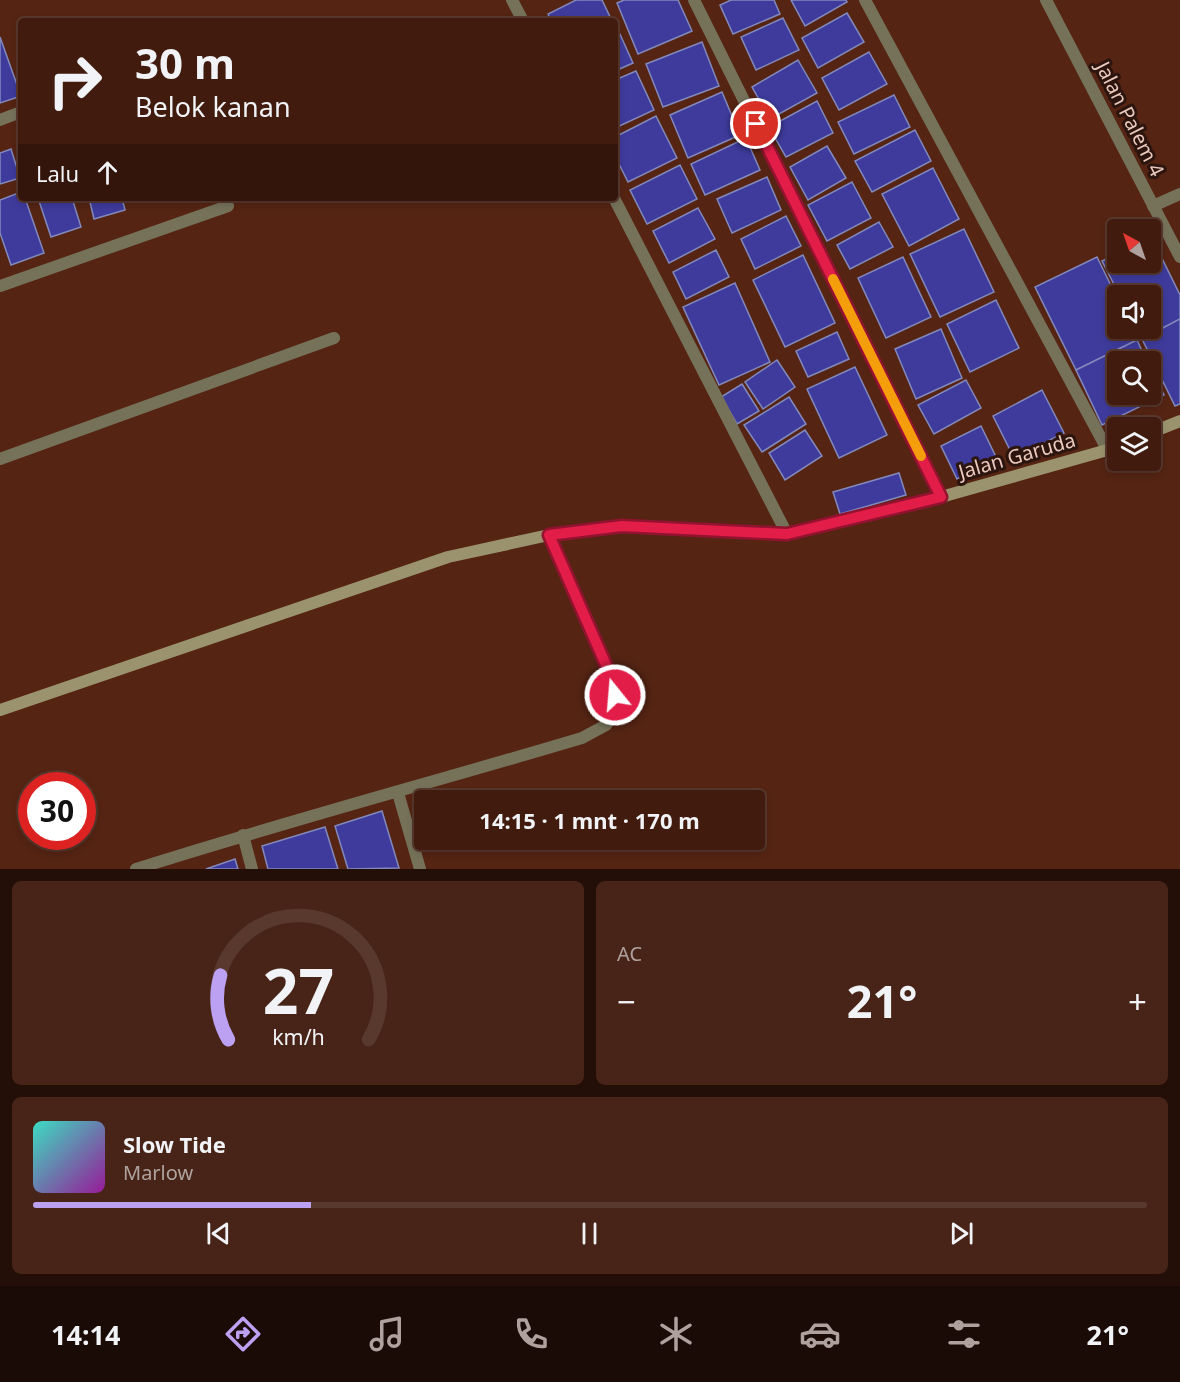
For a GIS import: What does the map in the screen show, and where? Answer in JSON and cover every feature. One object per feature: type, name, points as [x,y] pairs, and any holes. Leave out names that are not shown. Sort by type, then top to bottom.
[{"type":"street","points":[[512,0],[521,18]]},
{"type":"street","points":[[694,0],[941,497]]},
{"type":"street","points":[[865,0],[1107,438]]},
{"type":"street","name":"Jalan Palem 4","points":[[1046,0],[1180,257]]},
{"type":"street","points":[[0,120],[18,113]]},
{"type":"street","points":[[1153,206],[1180,194]]},
{"type":"street","points":[[616,201],[787,534]]},
{"type":"street","points":[[0,286],[228,206]]},
{"type":"street","points":[[0,459],[334,338]]},
{"type":"street","points":[[1161,429],[1180,421]]},
{"type":"street","name":"Jalan Garuda","points":[[0,710],[448,557],[549,535],[622,526],[787,534],[941,497],[1107,451]]},
{"type":"street","points":[[136,869],[243,835],[398,793],[582,738],[606,724],[617,708],[613,681],[549,535]]},
{"type":"street","points":[[398,793],[420,869]]},
{"type":"street","points":[[243,835],[252,869]]},
{"type":"building","points":[[576,0],[602,0],[611,18],[550,18],[548,14]]},
{"type":"building","points":[[624,0],[678,0],[692,31],[638,54],[617,3]]},
{"type":"building","points":[[731,0],[774,0],[780,14],[733,34],[720,5]]},
{"type":"building","points":[[791,0],[846,0],[847,2],[805,26]]},
{"type":"building","points":[[847,13],[864,42],[818,68],[802,38]]},
{"type":"building","points":[[783,18],[799,50],[756,70],[741,37]]},
{"type":"building","points":[[618,32],[633,63],[618,70]]},
{"type":"building","points":[[0,37],[18,88],[18,97],[0,103]]},
{"type":"building","points":[[702,42],[719,86],[663,107],[646,64]]},
{"type":"building","points":[[869,52],[887,84],[839,110],[822,78]]},
{"type":"building","points":[[798,60],[817,93],[770,119],[752,87]]},
{"type":"building","points":[[636,71],[654,110],[618,127],[618,79]]},
{"type":"building","points":[[722,92],[740,135],[688,158],[670,115]]},
{"type":"building","points":[[894,95],[910,127],[854,154],[838,122]]},
{"type":"building","points":[[817,101],[833,133],[786,157],[769,127]]},
{"type":"building","points":[[656,116],[677,158],[628,182],[618,162],[618,135]]},
{"type":"building","points":[[915,130],[931,161],[872,192],[855,161]]},
{"type":"building","points":[[746,138],[760,170],[705,195],[691,164]]},
{"type":"building","points":[[827,146],[846,178],[808,200],[790,167]]},
{"type":"building","points":[[11,149],[18,179],[0,184],[0,153]]},
{"type":"building","points":[[680,165],[697,199],[647,224],[630,190]]},
{"type":"building","points":[[933,168],[959,219],[909,246],[882,194]]},
{"type":"building","points":[[767,177],[781,210],[732,233],[717,199]]},
{"type":"building","points":[[852,182],[871,218],[827,241],[808,205]]},
{"type":"building","points":[[18,193],[18,201],[26,201],[44,253],[11,265],[0,233],[0,200]]},
{"type":"building","points":[[39,201],[73,201],[81,227],[51,237]]},
{"type":"building","points":[[90,201],[123,201],[125,210],[94,219]]},
{"type":"building","points":[[698,208],[715,239],[669,263],[653,231]]},
{"type":"building","points":[[786,216],[801,246],[755,269],[741,239]]},
{"type":"building","points":[[879,222],[893,247],[850,269],[837,245]]},
{"type":"building","points":[[964,229],[994,292],[940,317],[910,254]]},
{"type":"building","points":[[716,250],[729,277],[686,299],[673,272]]},
{"type":"building","points":[[803,255],[835,323],[785,347],[753,280]]},
{"type":"building","points":[[1161,256],[1180,295],[1180,319],[1161,329],[1161,285],[1114,285],[1108,273],[1161,273]]},
{"type":"building","points":[[903,257],[931,317],[886,338],[858,278]]},
{"type":"building","points":[[1097,257],[1111,285],[1107,285],[1107,339],[1137,340],[1115,351],[1107,351],[1107,355],[1076,370],[1035,287]]},
{"type":"building","points":[[1107,258],[1107,271],[1102,261]]},
{"type":"building","points":[[735,283],[770,362],[719,385],[683,307]]},
{"type":"building","points":[[996,300],[1019,348],[970,372],[947,324]]},
{"type":"building","points":[[1180,319],[1180,404],[1175,406],[1161,378],[1161,351],[1148,351],[1142,339],[1161,339],[1161,329]]},
{"type":"building","points":[[941,329],[962,378],[916,399],[895,349]]},
{"type":"building","points":[[837,332],[849,359],[808,377],[796,351]]},
{"type":"building","points":[[1137,340],[1142,351],[1115,351]]},
{"type":"building","points":[[1107,355],[1107,405],[1143,405],[1119,417],[1107,417],[1107,423],[1102,425],[1076,370]]},
{"type":"building","points":[[777,360],[795,387],[763,409],[745,382]]},
{"type":"building","points":[[855,367],[887,435],[839,458],[807,389]]},
{"type":"building","points":[[966,380],[981,408],[934,434],[918,405]]},
{"type":"building","points":[[742,384],[759,411],[737,424],[721,397]]},
{"type":"building","points":[[1042,390],[1064,433],[1014,458],[993,416]]},
{"type":"building","points":[[789,397],[806,424],[762,452],[744,425]]},
{"type":"building","points":[[981,426],[997,459],[957,479],[941,446]]},
{"type":"building","points":[[805,430],[822,456],[785,480],[769,453]]},
{"type":"building","points":[[899,473],[906,495],[840,514],[833,492]]},
{"type":"building","points":[[382,811],[399,868],[348,869],[335,826]]},
{"type":"building","points":[[325,827],[338,869],[268,869],[262,846]]},
{"type":"building","points":[[235,859],[238,869],[206,869]]},
{"type":"slow traffic","points":[[833,279],[921,456]]},
{"type":"route","points":[[615,695],[613,681],[549,535],[622,526],[787,534],[941,497],[756,124]]}]
